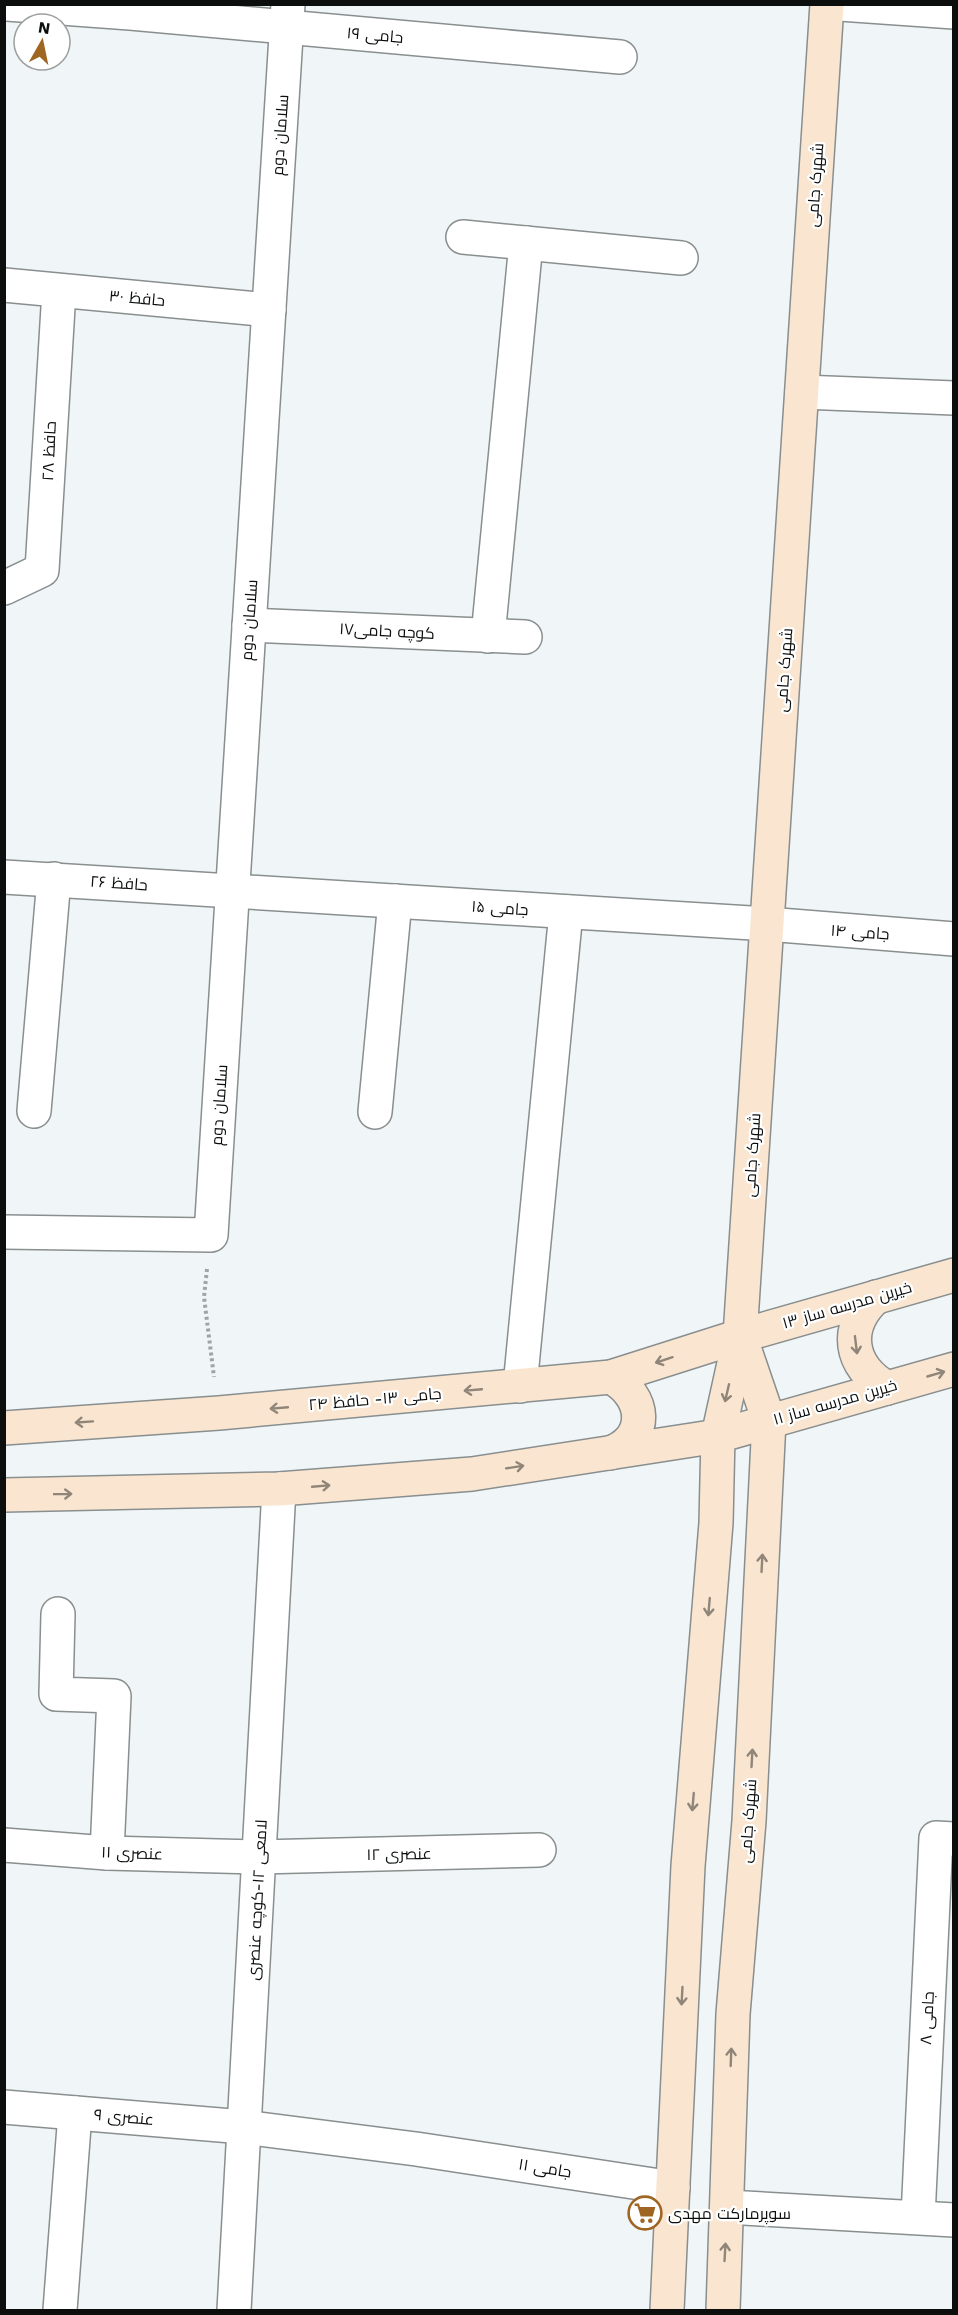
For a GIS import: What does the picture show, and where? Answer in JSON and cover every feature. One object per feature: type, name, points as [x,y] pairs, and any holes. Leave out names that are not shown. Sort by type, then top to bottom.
[{"type":"street","name":"۱۹ جامی","points":[[8,4],[130,13],[287,16],[620,57]]},
{"type":"street","name":"شهرک جامی","points":[[667,2310],[688,1866],[716,1523],[718,1436],[740,1336],[827,4]]},
{"type":"street","points":[[840,4],[954,12]]},
{"type":"street","name":"سلامان دوم","points":[[211,1235],[287,16]]},
{"type":"street","points":[[463,237],[681,258]]},
{"type":"street","points":[[488,636],[526,243]]},
{"type":"street","name":"۳۰ حافظ","points":[[4,285],[269,310]]},
{"type":"street","name":"حافظ ۲۸","points":[[4,588],[42,570],[59,291]]},
{"type":"street","points":[[802,392],[954,398]]},
{"type":"street","name":"کوچه جامی۱۷","points":[[249,624],[525,637]]},
{"type":"street","name":"حافظ ۲۶","points":[[4,877],[233,891]]},
{"type":"street","points":[[34,1111],[54,879]]},
{"type":"street","name":"۱۵ جامی","points":[[233,891],[767,924]]},
{"type":"street","points":[[375,1113],[396,901]]},
{"type":"street","points":[[520,1386],[566,912]]},
{"type":"street","name":"۱۴ جامی","points":[[767,924],[954,939]]},
{"type":"street","points":[[4,1232],[211,1235]]},
{"type":"street","name":"۱۳ خیرین مدرسه ساز","points":[[740,1336],[954,1275]]},
{"type":"street","points":[[876,1297],[860,1316],[854,1339],[856,1354],[863,1368],[874,1380],[887,1388]]},
{"type":"street","name":"شهرک جامی","points":[[723,2310],[733,2014],[749,1821],[769,1421],[740,1336]]},
{"type":"street","name":"جامی ۱۳- حافظ ۲۴","points":[[4,1428],[219,1413],[610,1377],[740,1336]]},
{"type":"street","name":"۱۱ خیرین مدرسه ساز","points":[[718,1436],[954,1369]]},
{"type":"street","points":[[610,1377],[623,1384],[633,1394],[638,1407],[639,1420],[629,1441],[610,1453]]},
{"type":"street","points":[[4,1495],[279,1489],[472,1474],[718,1436]]},
{"type":"street","name":"لامعی ۱۲-کوچه عنصری","points":[[234,2310],[279,1489]]},
{"type":"street","points":[[58,1614],[56,1694],[114,1696],[107,1853]]},
{"type":"street","name":"۸ جامی","points":[[918,2217],[936,1838],[954,1839]]},
{"type":"street","name":"۱۱ عنصری","points":[[4,1845],[107,1853],[259,1857]]},
{"type":"street","name":"۱۲ عنصری","points":[[259,1857],[539,1850]]},
{"type":"street","name":"۹ عنصری","points":[[4,2107],[244,2127],[416,2149]]},
{"type":"street","points":[[60,2310],[75,2113]]},
{"type":"street","name":"۱۱ جامی","points":[[416,2149],[673,2188]]},
{"type":"street","points":[[727,2207],[954,2220]]},
{"type":"path","points":[[211,1235],[204,1298],[219,1413]]},
{"type":"place","name":"سوپرمارکت مهدی","points":[[645,2213]]}]
